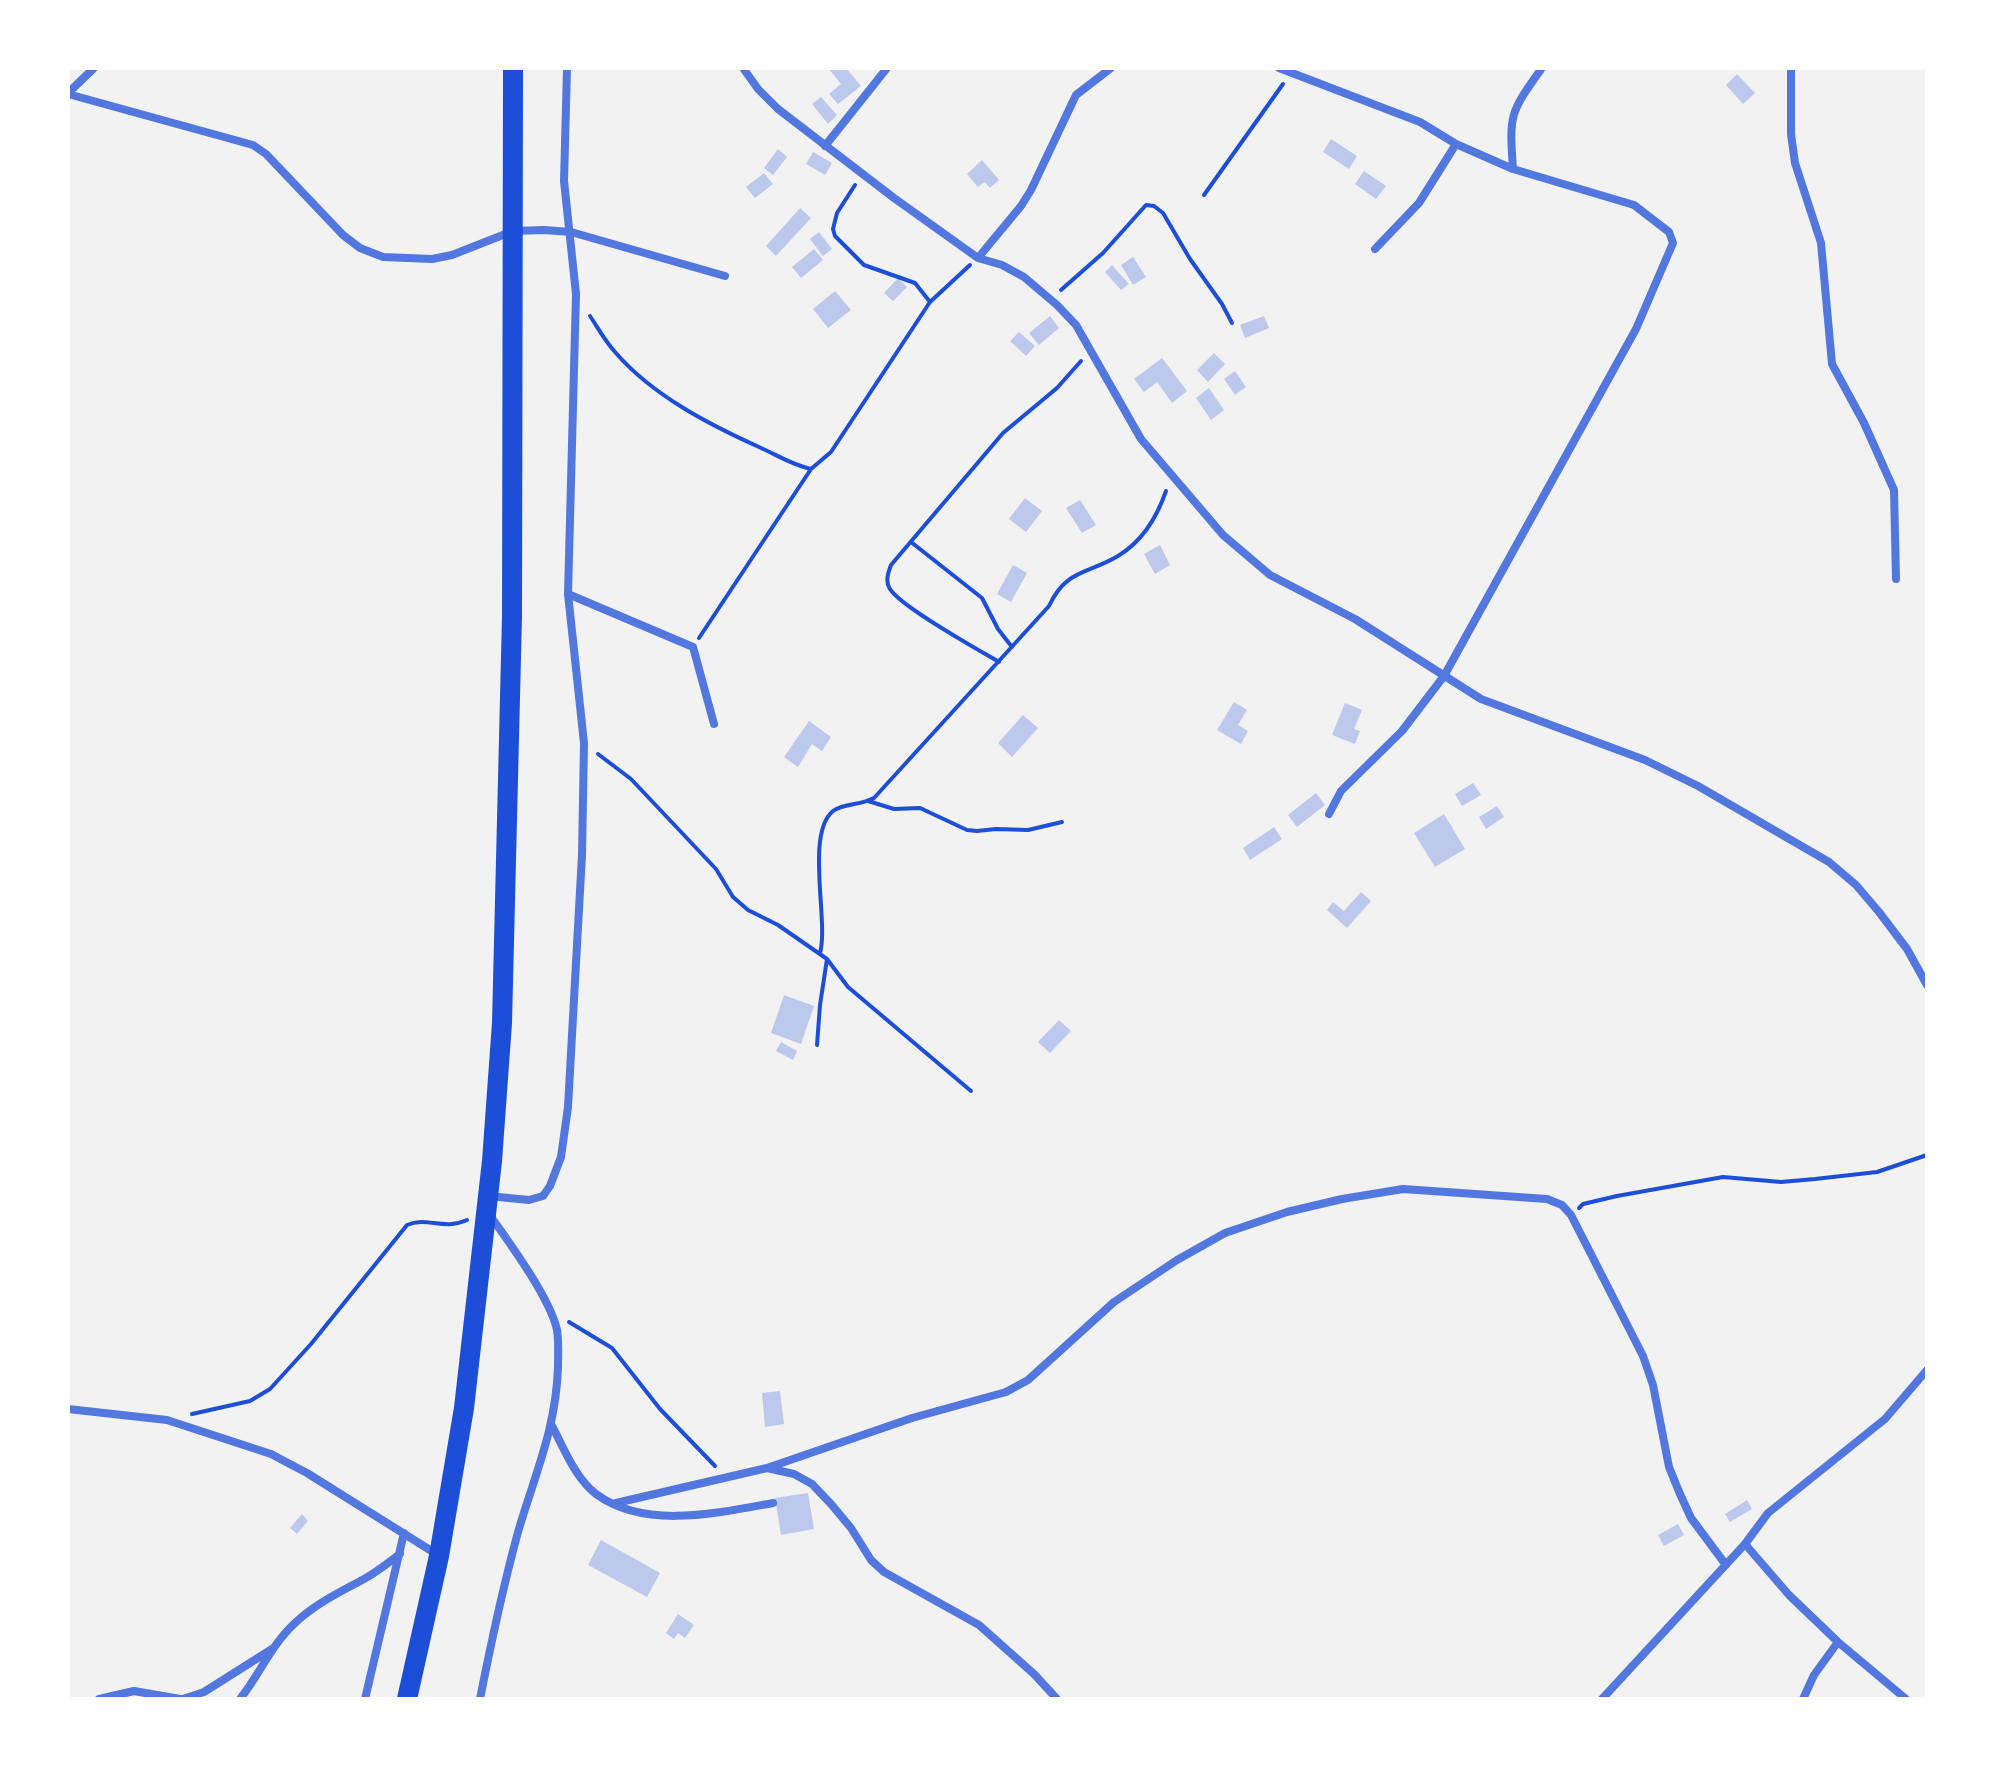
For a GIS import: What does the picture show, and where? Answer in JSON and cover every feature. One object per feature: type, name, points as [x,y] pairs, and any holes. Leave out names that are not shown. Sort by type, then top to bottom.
[{"type":"highway","points":[[407,1699],[439,1556],[464,1408],[487,1203],[502,1023],[512,600],[513,68]]},
{"type":"street","points":[[94,68],[68,94],[253,145],[266,154],[343,235],[360,248],[383,257],[405,260],[452,255],[513,231],[571,232],[725,276]]},
{"type":"street","points":[[480,1699],[518,1533],[552,1425],[558,1347],[550,1313],[487,1203],[543,1196],[561,1157],[568,1107],[582,855],[584,743],[568,594],[576,294],[564,181],[567,68]]},
{"type":"street","points":[[743,68],[778,109],[825,146],[978,258],[1002,265],[1024,277],[1051,300],[1076,325],[1141,439],[1171,477],[1223,535],[1270,575],[1343,612],[1481,699],[1645,760],[1698,786],[1829,862],[1856,885],[1879,912],[1907,949],[1927,985]]},
{"type":"street","points":[[825,146],[887,68]]},
{"type":"street","points":[[978,258],[1021,206],[1076,95],[1111,68]]},
{"type":"street","points":[[1279,68],[1420,122],[1456,144],[1513,169],[1634,205],[1669,232],[1673,243],[1636,329],[1444,676],[1402,731],[1341,791],[1329,814]]},
{"type":"street","points":[[1513,169],[1510,125],[1515,106],[1542,68]]},
{"type":"street","points":[[1791,68],[1791,134],[1795,163],[1821,243],[1832,364],[1864,423],[1894,490],[1896,579]]},
{"type":"street","points":[[1375,249],[1419,203],[1456,144]]},
{"type":"street","points":[[568,594],[693,647],[714,724]]},
{"type":"street","points":[[616,1503],[767,1468],[899,1422],[1006,1392],[1028,1380],[1114,1302],[1177,1260],[1225,1233],[1287,1212],[1403,1189],[1547,1199],[1562,1205],[1571,1215],[1643,1356],[1653,1385],[1669,1467],[1680,1494],[1691,1518],[1726,1565]]},
{"type":"street","points":[[1602,1699],[1745,1544],[1768,1513],[1885,1419],[1927,1370]]},
{"type":"street","points":[[68,1409],[167,1420],[271,1454],[307,1473],[439,1556]]},
{"type":"street","points":[[552,1425],[585,1482],[597,1494],[638,1512],[670,1515],[726,1512],[773,1503]]},
{"type":"street","points":[[767,1468],[794,1474],[812,1484],[851,1528],[871,1560],[884,1572],[979,1625],[1057,1699]]},
{"type":"street","points":[[365,1699],[404,1533]]},
{"type":"street","points":[[1745,1544],[1789,1595],[1838,1642],[1906,1699]]},
{"type":"street","points":[[240,1699],[264,1667],[272,1649],[296,1621],[400,1554]]},
{"type":"street","points":[[1803,1699],[1814,1675],[1838,1642]]},
{"type":"street","points":[[99,1699],[134,1691],[181,1699],[204,1692],[272,1649]]},
{"type":"path","points":[[1204,195],[1291,73]]},
{"type":"path","points":[[864,173],[839,208],[833,229],[835,236],[864,265],[911,281],[930,302]]},
{"type":"path","points":[[1051,300],[1103,253],[1146,205],[1154,206],[1163,213],[1232,323]]},
{"type":"path","points":[[693,647],[811,469],[831,452],[930,302],[978,258]]},
{"type":"path","points":[[576,294],[613,350],[657,390],[693,414],[743,440],[798,467],[811,469]]},
{"type":"path","points":[[999,662],[947,631],[890,589],[887,578],[891,565],[1003,433],[1045,399],[1092,351]]},
{"type":"path","points":[[820,953],[824,940],[819,912],[818,857],[825,820],[839,807],[853,807],[868,801],[902,770],[1049,606],[1061,584],[1122,554],[1143,535],[1160,508],[1171,477]]},
{"type":"path","points":[[911,542],[982,598],[998,629],[1012,647]]},
{"type":"path","points":[[584,743],[631,779],[716,869],[739,903],[820,953],[848,987],[971,1091]]},
{"type":"path","points":[[868,801],[894,809],[920,808],[967,830],[1028,830],[1062,822]]},
{"type":"path","points":[[817,1045],[827,959]]},
{"type":"path","points":[[1571,1215],[1583,1204],[1723,1177],[1781,1182],[1815,1179],[1877,1172],[1927,1155]]},
{"type":"path","points":[[167,1420],[250,1401],[270,1389],[311,1344],[407,1225],[415,1222],[444,1226],[459,1224],[487,1203]]},
{"type":"path","points":[[550,1313],[589,1332],[612,1348],[660,1409],[690,1437],[724,1477]]},
{"type":"building","points":[[828,68],[846,68],[861,86],[838,104],[829,94],[841,84]]},
{"type":"building","points":[[1737,74],[1755,93],[1743,104],[1726,85]]},
{"type":"building","points":[[821,97],[837,115],[828,124],[812,104]]},
{"type":"building","points":[[1331,139],[1357,156],[1349,169],[1323,152]]},
{"type":"building","points":[[778,149],[787,157],[773,175],[764,168]]},
{"type":"building","points":[[813,152],[832,163],[825,175],[806,164]]},
{"type":"building","points":[[982,160],[999,180],[990,188],[985,182],[978,187],[967,174]]},
{"type":"building","points":[[1364,171],[1386,186],[1376,199],[1355,184]]},
{"type":"building","points":[[764,173],[773,184],[755,198],[746,187]]},
{"type":"building","points":[[800,208],[811,218],[776,256],[766,246]]},
{"type":"building","points":[[819,232],[832,249],[823,256],[810,239]]},
{"type":"building","points":[[814,249],[823,260],[801,278],[792,267]]},
{"type":"building","points":[[1133,257],[1146,277],[1133,285],[1121,265]]},
{"type":"building","points":[[1112,265],[1129,284],[1121,290],[1105,272]]},
{"type":"building","points":[[898,278],[907,287],[893,301],[884,293]]},
{"type":"building","points":[[835,291],[851,310],[828,328],[813,309]]},
{"type":"building","points":[[1050,316],[1059,328],[1039,345],[1029,333]]},
{"type":"building","points":[[1264,316],[1269,328],[1245,338],[1240,325]]},
{"type":"building","points":[[1019,332],[1035,346],[1026,356],[1010,341]]},
{"type":"building","points":[[1214,353],[1225,364],[1208,382],[1197,370]]},
{"type":"building","points":[[1162,358],[1187,391],[1172,403],[1157,382],[1144,392],[1134,379]]},
{"type":"building","points":[[1235,371],[1246,387],[1235,395],[1224,379]]},
{"type":"building","points":[[1209,388],[1224,410],[1211,420],[1196,398]]},
{"type":"building","points":[[1025,498],[1042,511],[1026,532],[1009,519]]},
{"type":"building","points":[[1080,500],[1096,525],[1082,533],[1066,508]]},
{"type":"building","points":[[1160,545],[1170,565],[1155,574],[1144,554]]},
{"type":"building","points":[[1013,565],[1027,573],[1011,602],[997,594]]},
{"type":"building","points":[[1234,702],[1247,710],[1238,725],[1248,731],[1241,744],[1217,730]]},
{"type":"building","points":[[1345,703],[1362,710],[1354,729],[1360,731],[1355,744],[1332,735]]},
{"type":"building","points":[[1023,715],[1038,728],[1012,757],[998,743]]},
{"type":"building","points":[[809,721],[831,737],[822,751],[812,744],[798,767],[784,757]]},
{"type":"building","points":[[1473,783],[1481,795],[1462,806],[1455,794]]},
{"type":"building","points":[[1316,793],[1325,805],[1297,827],[1288,815]]},
{"type":"building","points":[[1497,806],[1504,817],[1486,829],[1479,817]]},
{"type":"building","points":[[1444,814],[1465,849],[1435,867],[1414,833]]},
{"type":"building","points":[[1274,827],[1282,839],[1250,860],[1243,848]]},
{"type":"building","points":[[1361,892],[1371,901],[1347,928],[1327,910],[1333,902],[1344,911]]},
{"type":"building","points":[[784,995],[814,1006],[801,1044],[771,1033]]},
{"type":"building","points":[[1059,1020],[1071,1031],[1050,1053],[1038,1042]]},
{"type":"building","points":[[781,1042],[797,1051],[793,1060],[776,1051]]},
{"type":"building","points":[[780,1391],[784,1424],[765,1427],[762,1393]]},
{"type":"building","points":[[808,1493],[814,1529],[781,1535],[775,1498]]},
{"type":"building","points":[[1747,1500],[1752,1509],[1730,1522],[1725,1514]]},
{"type":"building","points":[[302,1514],[308,1521],[297,1534],[290,1528]]},
{"type":"building","points":[[1678,1524],[1684,1535],[1664,1546],[1658,1535]]},
{"type":"building","points":[[601,1540],[660,1573],[647,1597],[588,1565]]},
{"type":"building","points":[[678,1614],[694,1625],[685,1638],[678,1633],[674,1639],[666,1633]]}]
